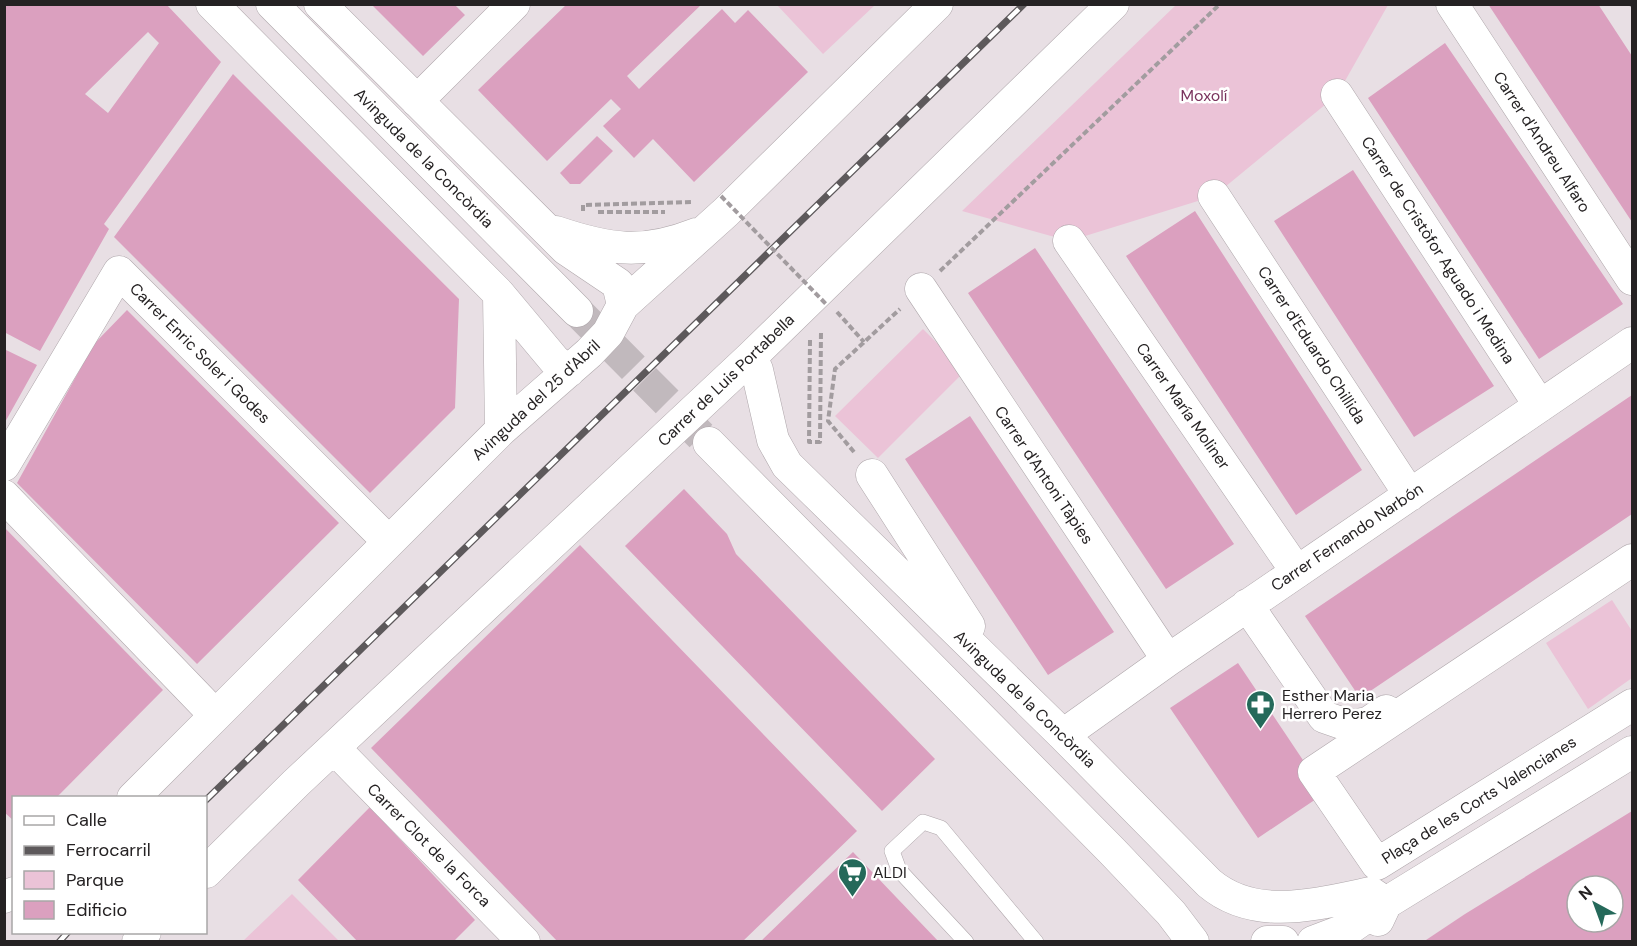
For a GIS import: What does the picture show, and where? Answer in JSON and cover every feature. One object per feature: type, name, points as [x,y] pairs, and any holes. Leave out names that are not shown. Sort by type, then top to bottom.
[{"type":"street","points":[[212,4],[499,294],[555,361],[569,371]]},
{"type":"street","name":"Avinguda de la Concòrdia","points":[[272,4],[577,311]]},
{"type":"street","points":[[320,4],[544,228],[576,258],[618,284],[623,305]]},
{"type":"street","name":"Avinguda del 25 d'Abril","points":[[135,796],[501,430],[569,371],[608,333],[623,305],[706,212],[938,4]]},
{"type":"street","name":"Carrer de Luis Portabella","points":[[207,871],[296,783],[751,357],[1113,4]]},
{"type":"street","name":"Carrer d'Andreu Alfaro","points":[[1452,4],[1632,279]]},
{"type":"street","points":[[417,101],[512,5]]},
{"type":"street","name":"Carrer de Cristòfor Aguado i Medina","points":[[1337,95],[1540,406]]},
{"type":"street","name":"Carrer d'Eduardo Chillida","points":[[1215,196],[1410,495]]},
{"type":"street","points":[[544,228],[588,243],[620,249],[644,249],[664,246],[706,212]]},
{"type":"street","name":"Carrer María Moliner","points":[[1069,241],[1297,572]]},
{"type":"street","name":"Carrer Enric Soler i Godes","points":[[4,465],[119,272],[389,542]]},
{"type":"street","name":"Carrer d'Antoni Tàpies","points":[[921,289],[1168,660]]},
{"type":"street","points":[[499,294],[501,430]]},
{"type":"street","name":"Carrer Fernando Narbón","points":[[1063,735],[1247,605],[1632,343]]},
{"type":"street","name":"Avinguda de la Concòrdia","points":[[751,357],[757,370],[773,440],[787,465],[1063,735],[1209,883],[1229,897],[1267,908],[1311,905],[1371,893],[1386,903]]},
{"type":"street","points":[[709,444],[1112,851],[1171,913],[1193,942]]},
{"type":"street","points":[[872,475],[1000,675]]},
{"type":"street","points":[[4,495],[215,715]]},
{"type":"street","points":[[1247,605],[1324,717],[1350,726],[1368,723],[1632,549]]},
{"type":"street","name":"Plaça de les Corts Valencianes","points":[[1632,560],[1314,772],[1377,864],[1632,705]]},
{"type":"street","name":"Carrer Clot de la Forca","points":[[334,748],[525,942]]},
{"type":"street","points":[[1313,942],[1350,928],[1386,903],[1632,752]]},
{"type":"street","points":[[1369,942],[1386,903]]},
{"type":"street","points":[[1267,942],[1283,942]]},
{"type":"lane","points":[[966,942],[899,870],[895,861],[892,851],[923,822],[941,828],[1036,942]]},
{"type":"path","points":[[872,475],[828,421],[835,369],[1220,4]]},
{"type":"path","points":[[672,212],[583,212],[583,205],[706,212],[721,196],[826,304],[818,313]]},
{"type":"path","points":[[828,316],[835,309],[864,342]]},
{"type":"path","points":[[810,332],[809,442],[820,442],[821,322]]},
{"type":"green space","points":[[777,5],[875,5],[823,54]]},
{"type":"green space","name":"Moxolí","points":[[1176,5],[1388,5],[1337,95],[1214,196],[1069,241],[962,211]]},
{"type":"green space","points":[[923,329],[965,371],[878,458],[835,416]]},
{"type":"green space","points":[[1612,600],[1632,631],[1632,678],[1588,709],[1546,643]]},
{"type":"green space","points":[[292,894],[339,941],[243,941]]},
{"type":"building","points":[[4,4],[166,4],[221,62],[104,224],[109,229],[40,351],[4,332]],"holes":[[[148,32],[159,43],[108,113],[85,94]]]},
{"type":"building","points":[[371,4],[454,4],[465,15],[423,56]]},
{"type":"building","points":[[567,4],[702,4],[627,76],[639,89],[722,9],[735,23],[748,10],[808,72],[694,182],[653,139],[634,158],[603,126],[621,109],[611,99],[547,161],[478,90]]},
{"type":"building","points":[[1488,4],[1598,4],[1632,56],[1632,222]]},
{"type":"building","points":[[1445,43],[1623,304],[1539,359],[1368,98]]},
{"type":"building","points":[[233,74],[459,299],[455,408],[370,493],[114,237]]},
{"type":"building","points":[[597,136],[613,151],[580,184],[570,184],[560,173]]},
{"type":"building","points":[[1353,170],[1494,386],[1414,437],[1274,221]]},
{"type":"building","points":[[1195,211],[1362,470],[1296,515],[1126,256]]},
{"type":"building","points":[[1035,248],[1234,544],[1166,589],[968,293]]},
{"type":"building","points":[[127,310],[339,523],[197,664],[17,483],[94,344]]},
{"type":"building","points":[[4,349],[37,365],[4,424]]},
{"type":"building","points":[[1632,395],[1632,514],[1360,698],[1305,616]]},
{"type":"building","points":[[970,416],[1114,632],[1048,675],[905,459]]},
{"type":"building","points":[[684,489],[727,534],[736,554],[935,759],[882,811],[625,546]]},
{"type":"building","points":[[4,527],[163,690],[58,796],[12,796],[12,819],[4,812]]},
{"type":"building","points":[[580,545],[857,831],[742,942],[558,942],[371,748]]},
{"type":"building","points":[[1238,663],[1325,793],[1258,838],[1170,708]]},
{"type":"building","points":[[370,807],[475,920],[453,942],[358,942],[298,880]]},
{"type":"building","points":[[1632,811],[1632,942],[1423,942],[1465,914]]},
{"type":"building","name":"ALDI","points":[[853,852],[939,942],[760,942]]},
{"type":"tunnel","points":[[577,311],[703,438]]},
{"type":"railway","points":[[207,799],[1024,4]]},
{"type":"railway","points":[[59,942],[66,934]]},
{"type":"place","name":"Esther Maria Herrero Perez","points":[[1261,730]]},
{"type":"place","name":"ALDI","points":[[852,898]]}]
